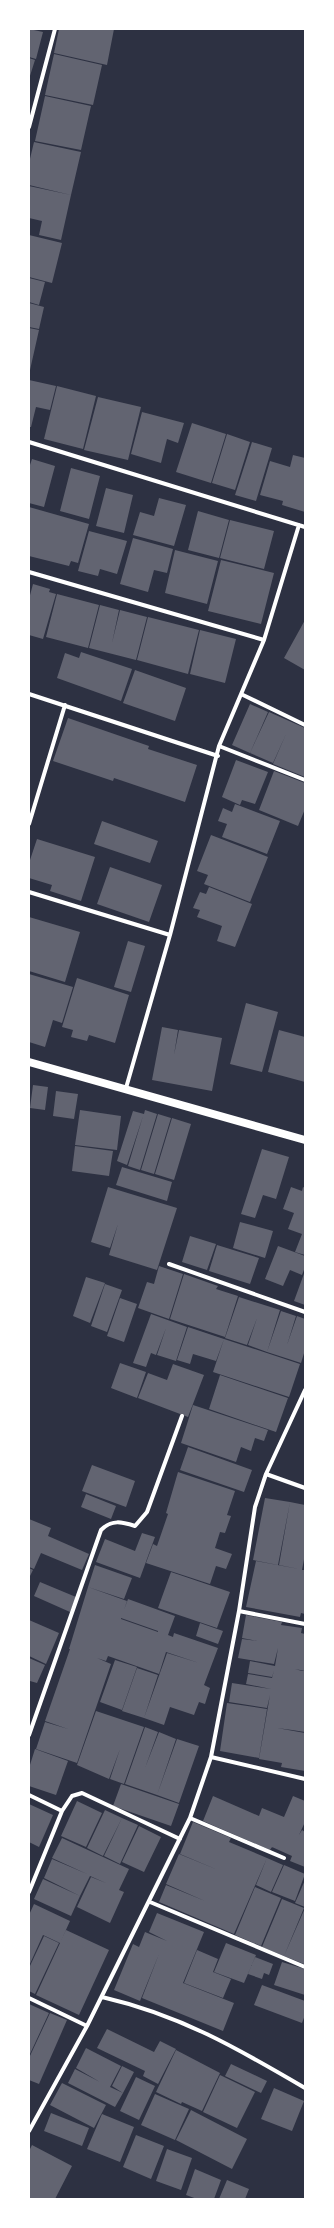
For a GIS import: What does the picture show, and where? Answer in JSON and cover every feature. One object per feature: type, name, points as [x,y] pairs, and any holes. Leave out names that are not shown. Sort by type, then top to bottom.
[{"type":"main road","points":[[29,1062],[126,1088],[305,1140]]},
{"type":"street","points":[[29,127],[55,29]]},
{"type":"street","points":[[29,442],[305,527]]},
{"type":"street","points":[[126,1088],[170,935],[218,756],[219,746],[243,695],[264,640],[299,525]]},
{"type":"street","points":[[29,572],[264,640]]},
{"type":"street","points":[[29,694],[218,756]]},
{"type":"street","points":[[243,695],[305,725]]},
{"type":"street","points":[[29,824],[65,705]]},
{"type":"street","points":[[219,746],[305,780]]},
{"type":"street","points":[[29,892],[170,935]]},
{"type":"street","points":[[168,1264],[305,1312]]},
{"type":"street","points":[[29,2131],[88,2026],[190,1818],[211,1757],[239,1611],[255,1508],[266,1474],[305,1390]]},
{"type":"street","points":[[29,1735],[102,1530],[106,1525],[118,1521],[135,1526],[144,1517],[182,1416]]},
{"type":"street","points":[[266,1474],[305,1488]]},
{"type":"street","points":[[239,1611],[305,1624]]},
{"type":"street","points":[[211,1757],[305,1779]]},
{"type":"street","points":[[29,1892],[62,1811],[72,1796],[82,1793],[180,1839]]},
{"type":"street","points":[[29,1795],[62,1811]]},
{"type":"street","points":[[190,1818],[284,1858]]},
{"type":"street","points":[[150,1902],[305,1967]]},
{"type":"street","points":[[102,1997],[162,2013],[230,2044],[305,2088]]},
{"type":"street","points":[[29,1998],[88,2026]]},
{"type":"building","points":[[29,29],[43,32],[36,59],[29,57]]},
{"type":"building","points":[[59,29],[114,29],[107,65],[54,53]]},
{"type":"building","points":[[54,54],[102,65],[93,105],[45,95]]},
{"type":"building","points":[[29,58],[35,60],[29,79]]},
{"type":"building","points":[[45,96],[91,106],[81,150],[35,141]]},
{"type":"building","points":[[34,142],[81,152],[71,195],[29,185],[29,163]]},
{"type":"building","points":[[29,186],[71,195],[61,240],[39,235],[42,221],[29,218]]},
{"type":"building","points":[[29,235],[62,243],[52,283],[29,277]]},
{"type":"building","points":[[29,278],[45,282],[39,305],[29,302]]},
{"type":"building","points":[[29,303],[44,307],[39,329],[29,327]]},
{"type":"building","points":[[29,328],[39,330],[30,370],[29,369]]},
{"type":"building","points":[[29,380],[56,386],[50,410],[36,407],[31,427],[29,427]]},
{"type":"building","points":[[57,386],[96,396],[83,449],[44,439]]},
{"type":"building","points":[[98,397],[141,407],[128,460],[84,450]]},
{"type":"building","points":[[142,412],[184,423],[178,443],[167,439],[161,463],[131,454]]},
{"type":"building","points":[[192,423],[226,434],[211,483],[176,472]]},
{"type":"building","points":[[227,434],[250,442],[235,490],[212,483]]},
{"type":"building","points":[[252,442],[272,448],[256,501],[235,495]]},
{"type":"building","points":[[293,455],[305,458],[305,512],[282,505],[283,501],[260,495],[270,461],[290,467]]},
{"type":"building","points":[[32,459],[55,466],[44,507],[29,503],[29,468]]},
{"type":"building","points":[[71,468],[100,476],[89,519],[60,511]]},
{"type":"building","points":[[106,488],[133,495],[124,533],[96,526]]},
{"type":"building","points":[[159,498],[186,505],[174,546],[133,535],[140,512],[154,516]]},
{"type":"building","points":[[29,507],[89,524],[78,563],[71,561],[69,566],[29,556]]},
{"type":"building","points":[[198,511],[229,520],[219,558],[188,550]]},
{"type":"building","points":[[230,520],[274,531],[264,569],[220,558]]},
{"type":"building","points":[[89,531],[127,541],[117,574],[100,569],[98,576],[78,571]]},
{"type":"building","points":[[133,538],[173,549],[167,573],[154,570],[148,592],[120,584]]},
{"type":"building","points":[[175,550],[218,561],[207,604],[165,593]]},
{"type":"building","points":[[221,560],[274,573],[261,624],[208,611]]},
{"type":"building","points":[[33,584],[50,589],[49,592],[56,594],[43,639],[29,635],[29,599]]},
{"type":"building","points":[[57,594],[99,605],[88,648],[46,637]]},
{"type":"building","points":[[100,605],[119,610],[112,643],[120,610],[147,617],[136,660],[89,648]]},
{"type":"building","points":[[148,617],[199,630],[188,674],[137,660]]},
{"type":"building","points":[[305,620],[305,670],[284,658]]},
{"type":"building","points":[[200,630],[236,639],[225,683],[190,674]]},
{"type":"building","points":[[81,652],[132,669],[121,701],[57,678],[65,653],[79,658]]},
{"type":"building","points":[[135,670],[186,688],[175,721],[123,703]]},
{"type":"building","points":[[250,704],[268,712],[250,753],[232,745]]},
{"type":"building","points":[[269,712],[305,728],[305,777],[273,764],[286,734],[273,763],[250,753]]},
{"type":"building","points":[[68,718],[149,746],[148,749],[197,765],[185,802],[114,778],[113,781],[53,761]]},
{"type":"building","points":[[236,760],[268,772],[255,804],[242,800],[240,805],[222,797]]},
{"type":"building","points":[[274,771],[305,783],[305,809],[298,826],[259,810]]},
{"type":"building","points":[[235,804],[280,821],[267,854],[222,837],[227,824],[218,821],[223,808],[232,812]]},
{"type":"building","points":[[102,821],[158,841],[150,863],[94,844]]},
{"type":"building","points":[[211,835],[268,857],[250,902],[204,884],[208,875],[197,871]]},
{"type":"building","points":[[37,839],[95,857],[81,901],[50,891],[52,885],[29,878],[29,863]]},
{"type":"building","points":[[110,867],[162,885],[149,922],[97,904]]},
{"type":"building","points":[[209,887],[252,904],[235,947],[217,941],[222,926],[197,917],[200,910],[193,908],[200,892],[206,894]]},
{"type":"building","points":[[29,917],[80,932],[65,982],[29,971]]},
{"type":"building","points":[[128,941],[145,946],[131,992],[114,987]]},
{"type":"building","points":[[29,974],[73,987],[62,1023],[53,1020],[45,1047],[29,1042]]},
{"type":"building","points":[[77,978],[129,995],[115,1043],[89,1035],[87,1041],[71,1037],[73,1030],[62,1027]]},
{"type":"building","points":[[246,1003],[278,1012],[262,1072],[230,1064]]},
{"type":"building","points":[[162,1027],[178,1030],[174,1055],[179,1030],[222,1038],[212,1091],[152,1080]]},
{"type":"building","points":[[279,1030],[305,1037],[305,1082],[268,1072]]},
{"type":"building","points":[[33,1085],[48,1087],[45,1110],[30,1108]]},
{"type":"building","points":[[56,1091],[78,1094],[74,1119],[53,1116]]},
{"type":"building","points":[[80,1110],[121,1116],[117,1150],[75,1145]]},
{"type":"building","points":[[145,1110],[157,1114],[140,1170],[128,1166],[143,1116],[127,1165],[117,1161],[133,1111],[144,1114]]},
{"type":"building","points":[[158,1114],[171,1118],[154,1174],[141,1170]]},
{"type":"building","points":[[172,1118],[191,1124],[174,1180],[155,1174]]},
{"type":"building","points":[[75,1146],[113,1151],[109,1176],[72,1171]]},
{"type":"building","points":[[262,1149],[289,1157],[276,1199],[263,1195],[255,1218],[241,1214]]},
{"type":"building","points":[[122,1167],[172,1182],[167,1201],[116,1185]]},
{"type":"building","points":[[108,1187],[177,1208],[157,1270],[109,1255],[118,1224],[110,1248],[91,1242]]},
{"type":"building","points":[[291,1187],[302,1191],[303,1187],[305,1188],[305,1255],[295,1252],[302,1234],[288,1229],[294,1213],[283,1209]]},
{"type":"building","points":[[240,1222],[273,1231],[265,1258],[233,1248]]},
{"type":"building","points":[[190,1236],[216,1244],[207,1270],[182,1262]]},
{"type":"building","points":[[217,1245],[259,1258],[250,1284],[209,1271]]},
{"type":"building","points":[[278,1246],[305,1256],[305,1267],[302,1275],[290,1270],[283,1286],[265,1279]]},
{"type":"building","points":[[159,1266],[183,1274],[169,1319],[138,1308],[147,1282],[154,1284]]},
{"type":"building","points":[[305,1271],[305,1305],[294,1301]]},
{"type":"building","points":[[184,1274],[218,1286],[216,1289],[238,1296],[225,1337],[170,1319]]},
{"type":"building","points":[[86,1277],[105,1283],[90,1323],[73,1316]]},
{"type":"building","points":[[105,1284],[122,1290],[107,1332],[91,1326]]},
{"type":"building","points":[[239,1297],[280,1310],[267,1352],[248,1345],[257,1318],[247,1345],[225,1338]]},
{"type":"building","points":[[120,1298],[137,1304],[124,1342],[107,1336]]},
{"type":"building","points":[[281,1311],[296,1316],[287,1345],[297,1316],[305,1319],[305,1350],[301,1363],[267,1352]]},
{"type":"building","points":[[151,1314],[187,1327],[176,1361],[157,1355],[166,1328],[156,1355],[151,1353],[146,1367],[133,1363]]},
{"type":"building","points":[[188,1327],[224,1339],[216,1361],[193,1354],[190,1364],[177,1360]]},
{"type":"building","points":[[224,1339],[300,1364],[289,1397],[213,1372]]},
{"type":"building","points":[[120,1363],[146,1372],[137,1398],[111,1388]]},
{"type":"building","points":[[173,1364],[204,1375],[188,1417],[138,1398],[148,1373],[167,1380]]},
{"type":"building","points":[[220,1375],[288,1398],[276,1432],[209,1409]]},
{"type":"building","points":[[193,1405],[268,1430],[264,1441],[255,1438],[251,1451],[241,1447],[236,1462],[181,1443]]},
{"type":"building","points":[[188,1447],[252,1470],[244,1492],[180,1470]]},
{"type":"building","points":[[92,1465],[135,1481],[126,1507],[82,1491]]},
{"type":"building","points":[[178,1472],[235,1491],[227,1515],[231,1516],[225,1533],[220,1532],[215,1548],[232,1554],[226,1569],[216,1566],[210,1584],[146,1563],[153,1544],[157,1546],[168,1514],[166,1513]]},
{"type":"building","points":[[86,1494],[116,1506],[111,1519],[81,1507]]},
{"type":"building","points":[[265,1498],[290,1502],[278,1565],[253,1560]]},
{"type":"building","points":[[290,1502],[305,1505],[305,1554],[302,1570],[305,1570],[305,1614],[301,1613],[300,1617],[246,1607],[256,1561],[299,1569],[279,1565]]},
{"type":"building","points":[[29,1519],[51,1528],[48,1536],[89,1554],[82,1570],[41,1553],[34,1569],[29,1567]]},
{"type":"building","points":[[142,1533],[155,1537],[140,1578],[96,1562],[105,1539],[135,1551]]},
{"type":"building","points":[[95,1565],[132,1578],[124,1599],[88,1587]]},
{"type":"building","points":[[29,1568],[33,1570],[29,1578]]},
{"type":"building","points":[[171,1572],[230,1592],[217,1628],[158,1608]]},
{"type":"building","points":[[40,1582],[76,1597],[70,1612],[34,1596]]},
{"type":"building","points":[[88,1587],[127,1601],[124,1610],[128,1599],[175,1616],[168,1635],[173,1637],[174,1633],[218,1648],[204,1685],[210,1688],[205,1704],[199,1702],[194,1715],[170,1707],[164,1725],[144,1718],[167,1653],[199,1663],[166,1652],[159,1674],[108,1656],[106,1661],[97,1658],[111,1664],[77,1763],[36,1749],[45,1722],[68,1729],[45,1721]],"holes":[[[121,1618],[158,1631],[158,1632]]]},
{"type":"building","points":[[246,1615],[282,1622],[281,1625],[302,1628],[301,1633],[305,1634],[305,1671],[295,1669],[302,1671],[292,1730],[277,1728],[305,1733],[305,1771],[281,1767],[282,1763],[259,1759],[270,1695],[267,1708],[229,1702],[232,1683],[271,1689],[246,1684],[248,1674],[272,1678],[274,1671],[272,1677],[248,1673],[250,1661],[275,1666],[278,1648],[274,1664],[238,1658],[242,1639],[258,1641],[242,1638]]},
{"type":"building","points":[[29,1620],[59,1633],[46,1664],[29,1656]]},
{"type":"building","points":[[200,1623],[223,1631],[218,1644],[196,1636]]},
{"type":"building","points":[[29,1658],[45,1665],[37,1683],[30,1681],[29,1684]]},
{"type":"building","points":[[115,1660],[137,1667],[122,1710],[100,1702]]},
{"type":"building","points":[[137,1668],[158,1675],[144,1718],[122,1711]]},
{"type":"building","points":[[302,1671],[305,1671],[305,1732],[292,1730]]},
{"type":"building","points":[[227,1703],[267,1709],[259,1758],[220,1751]]},
{"type":"building","points":[[96,1711],[144,1727],[124,1784],[110,1779],[120,1749],[109,1779],[77,1765]]},
{"type":"building","points":[[145,1727],[158,1732],[145,1768],[159,1732],[176,1739],[157,1795],[125,1784]]},
{"type":"building","points":[[177,1739],[199,1746],[179,1803],[157,1795]]},
{"type":"building","points":[[35,1749],[68,1761],[56,1795],[29,1786],[29,1768]]},
{"type":"building","points":[[121,1784],[179,1804],[171,1826],[113,1806]]},
{"type":"building","points":[[213,1796],[259,1816],[262,1808],[284,1817],[293,1796],[305,1801],[305,1822],[299,1835],[302,1830],[305,1832],[305,1867],[290,1861],[292,1856],[272,1847],[270,1850],[203,1821]]},
{"type":"building","points":[[77,1801],[102,1813],[86,1847],[61,1836]]},
{"type":"building","points":[[29,1804],[53,1815],[39,1847],[29,1842]]},
{"type":"building","points":[[105,1810],[122,1818],[103,1856],[87,1848]]},
{"type":"building","points":[[122,1818],[138,1825],[120,1864],[104,1856]]},
{"type":"building","points":[[193,1822],[231,1838],[229,1842],[267,1858],[234,1934],[159,1902],[166,1885],[205,1901],[166,1884],[179,1854],[218,1870],[180,1854]]},
{"type":"building","points":[[139,1826],[161,1837],[144,1872],[122,1862]]},
{"type":"building","points":[[62,1838],[129,1869],[119,1890],[124,1892],[110,1923],[77,1907],[91,1877],[106,1883],[90,1876],[80,1896],[44,1878],[52,1859],[87,1874],[52,1858]]},
{"type":"building","points":[[267,1858],[283,1865],[271,1892],[256,1885]]},
{"type":"building","points":[[284,1865],[305,1874],[295,1901],[272,1892]]},
{"type":"building","points":[[43,1879],[80,1896],[71,1916],[34,1899]]},
{"type":"building","points":[[305,1880],[305,1907],[295,1903]]},
{"type":"building","points":[[255,1887],[281,1898],[261,1946],[235,1935]]},
{"type":"building","points":[[282,1899],[304,1908],[284,1956],[262,1947]]},
{"type":"building","points":[[34,1904],[70,1921],[60,1943],[43,1935],[29,1966],[29,1915]]},
{"type":"building","points":[[305,1908],[305,1961],[304,1964],[284,1956]]},
{"type":"building","points":[[157,1913],[204,1932],[183,1983],[234,2003],[223,2031],[142,1998],[159,1954],[140,2001],[114,1990],[133,1944],[139,1947],[145,1932],[167,1941],[149,1932]]},
{"type":"building","points":[[66,1930],[109,1950],[79,2015],[36,1995]]},
{"type":"building","points":[[44,1936],[59,1943],[35,1994],[29,1991],[29,1968]]},
{"type":"building","points":[[226,1943],[256,1955],[244,1983],[214,1972]]},
{"type":"building","points":[[197,1950],[218,1959],[213,1972],[231,1979],[223,1998],[184,1983]]},
{"type":"building","points":[[255,1957],[273,1964],[269,1975],[264,1973],[262,1979],[248,1974]]},
{"type":"building","points":[[282,1962],[305,1969],[305,1995],[274,1985]]},
{"type":"building","points":[[262,1985],[305,2001],[305,2015],[302,2023],[254,2005]]},
{"type":"building","points":[[29,2004],[49,2013],[30,2054],[29,2053]]},
{"type":"building","points":[[50,2013],[67,2020],[39,2084],[29,2080],[29,2058]]},
{"type":"building","points":[[107,2029],[154,2052],[160,2041],[176,2049],[158,2084],[143,2076],[145,2071],[97,2048]]},
{"type":"building","points":[[86,2048],[121,2066],[110,2087],[123,2093],[115,2107],[68,2083],[75,2069],[100,2082],[76,2068]]},
{"type":"building","points":[[176,2050],[220,2073],[202,2111],[182,2102],[181,2104],[156,2092]]},
{"type":"building","points":[[231,2064],[267,2081],[261,2093],[225,2076]]},
{"type":"building","points":[[122,2066],[134,2072],[123,2093],[112,2086]]},
{"type":"building","points":[[220,2075],[255,2092],[237,2128],[203,2112]]},
{"type":"building","points":[[136,2077],[155,2086],[139,2120],[120,2111]]},
{"type":"building","points":[[62,2083],[106,2105],[94,2128],[50,2105]]},
{"type":"building","points":[[274,2088],[304,2101],[292,2131],[261,2119]]},
{"type":"building","points":[[155,2094],[189,2109],[175,2140],[141,2125]]},
{"type":"building","points":[[191,2110],[247,2139],[232,2169],[176,2140]]},
{"type":"building","points":[[51,2113],[89,2128],[82,2146],[44,2131]]},
{"type":"building","points":[[102,2114],[134,2127],[120,2162],[87,2149]]},
{"type":"building","points":[[136,2135],[164,2146],[151,2179],[123,2167]]},
{"type":"building","points":[[32,2145],[72,2166],[55,2199],[29,2199],[29,2151]]},
{"type":"building","points":[[167,2149],[192,2158],[181,2190],[156,2181]]},
{"type":"building","points":[[195,2169],[221,2180],[214,2199],[197,2199],[186,2195]]},
{"type":"building","points":[[227,2180],[249,2189],[245,2199],[219,2199]]}]
